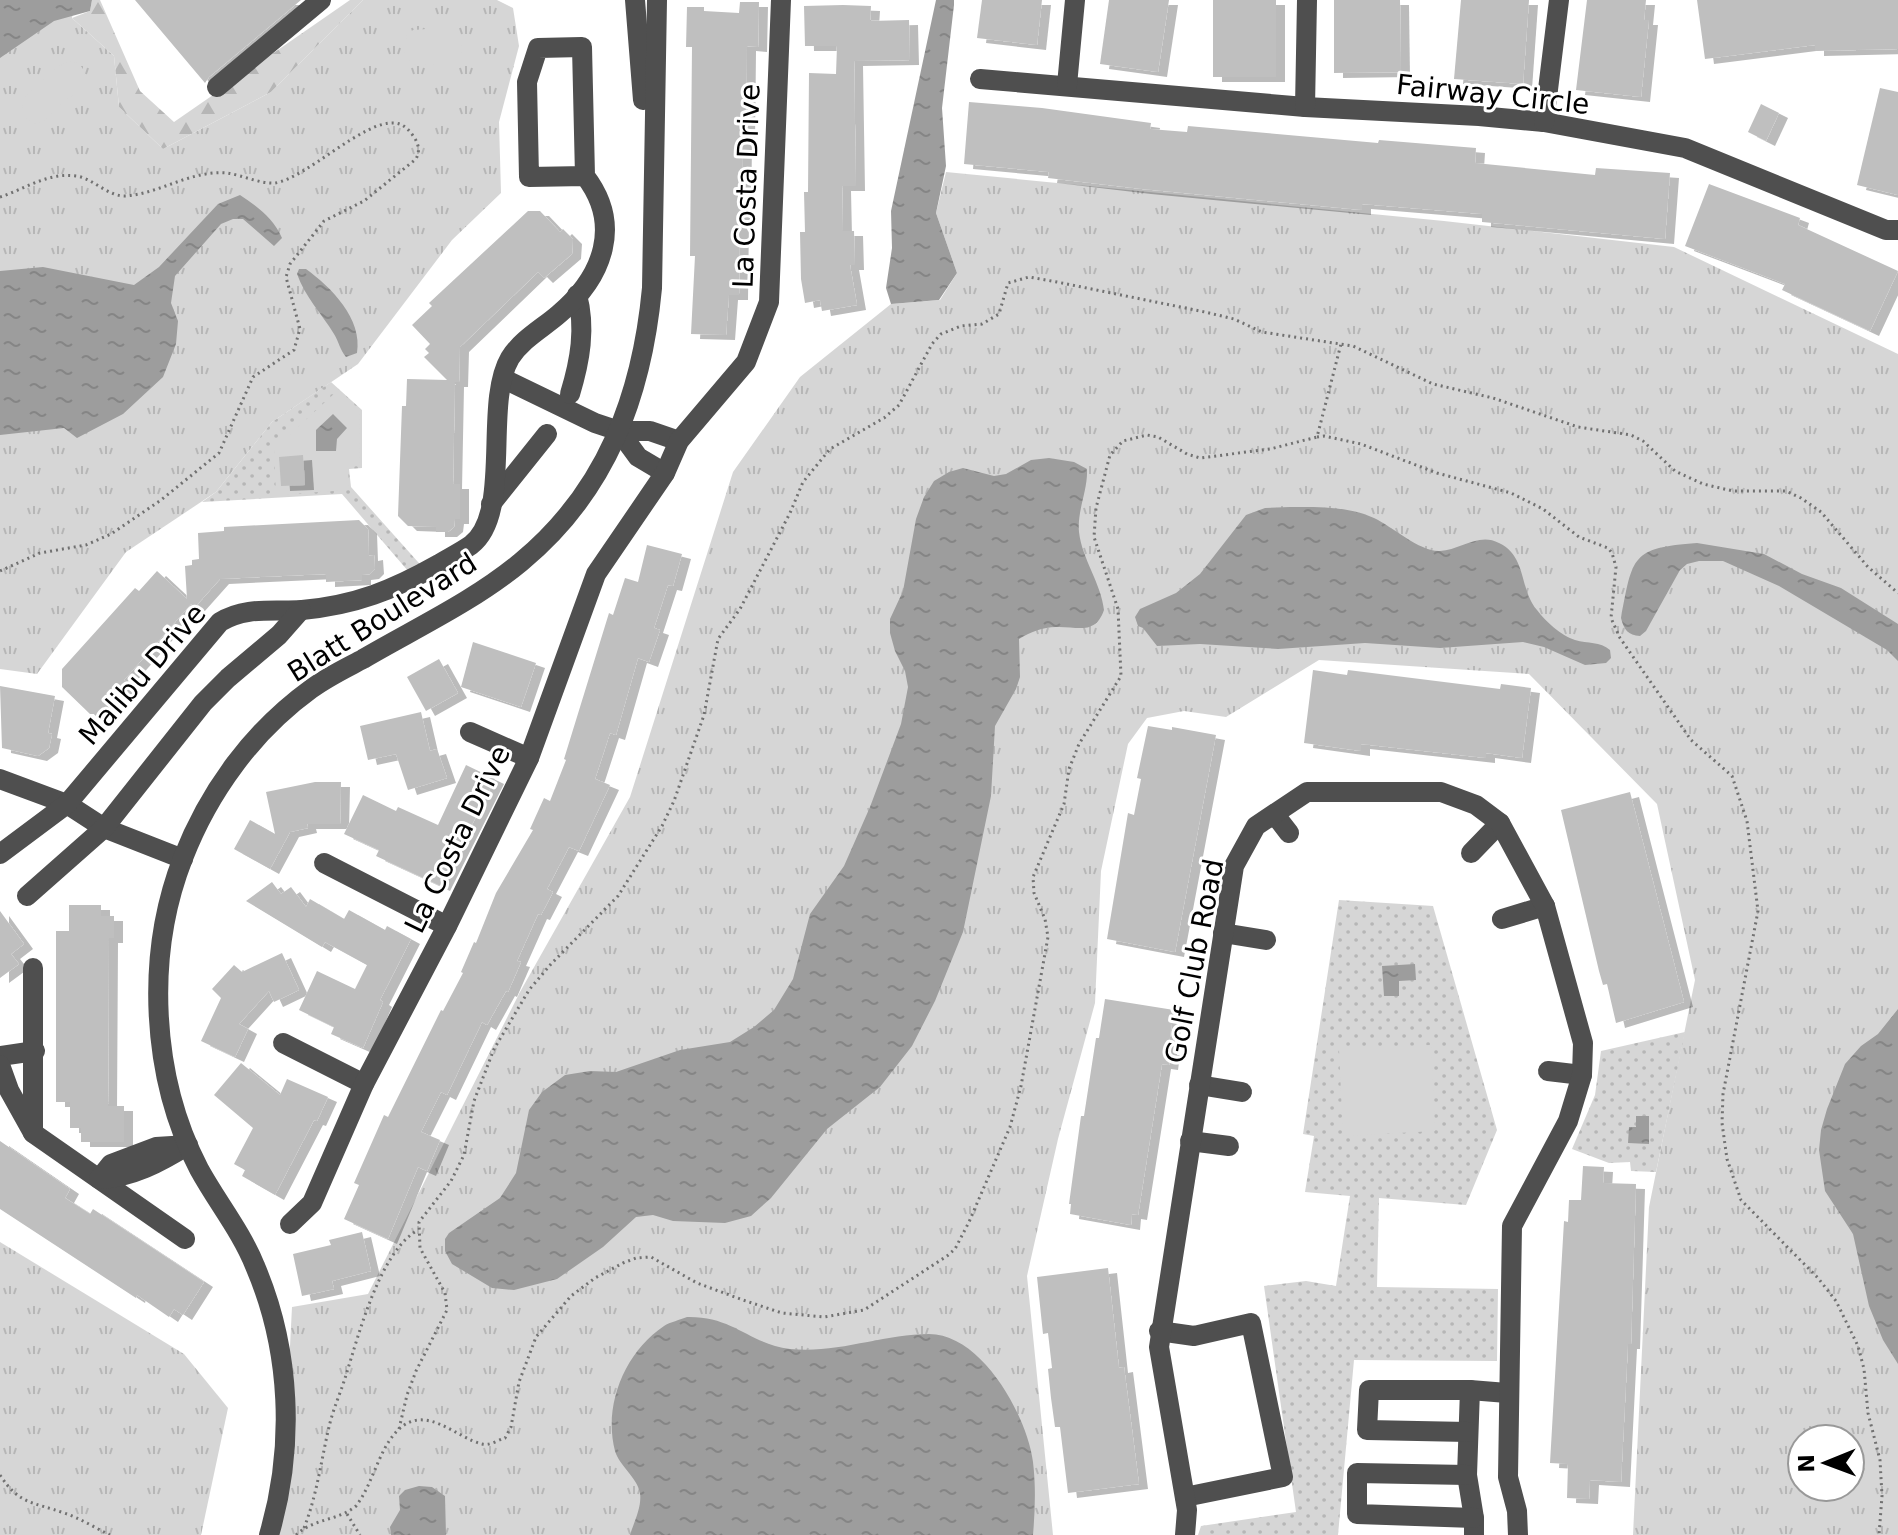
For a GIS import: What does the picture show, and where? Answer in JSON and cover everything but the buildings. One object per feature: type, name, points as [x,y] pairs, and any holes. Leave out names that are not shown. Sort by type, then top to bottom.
[{"type":"street","points":[[217,87],[321,0]]},
{"type":"street","name":"Blatt Boulevard","points":[[635,0],[652,208]]},
{"type":"street","name":"Blatt Boulevard","points":[[269,1535],[279,1497],[286,1439],[287,1405],[277,1340],[255,1266],[200,1171],[170,1092],[159,1007],[161,948],[166,918],[183,859],[206,808],[237,762],[272,721],[314,687],[471,597],[523,561],[574,508],[605,464],[641,364],[648,328],[652,288],[657,0]]},
{"type":"street","name":"La Costa Drive","points":[[290,1224],[312,1203],[364,1084],[447,926],[529,758],[596,574],[665,473],[679,441],[746,362],[769,302],[781,0]]},
{"type":"street","points":[[1067,85],[1075,0]]},
{"type":"street","points":[[1305,107],[1307,0]]},
{"type":"street","points":[[1544,122],[1559,0]]},
{"type":"street","points":[[585,176],[529,177],[527,82],[538,48],[582,47],[585,176],[597,192],[605,213],[606,232],[598,263],[577,295],[560,314],[533,333],[517,350],[510,359],[504,379],[595,423],[619,431],[650,431],[679,441]]},
{"type":"street","name":"Fairway Circle","points":[[980,79],[1305,107],[1544,122],[1685,148],[1886,230],[1898,230]]},
{"type":"street","points":[[570,394],[583,331],[577,295]]},
{"type":"street","name":"Malibu Drive","points":[[0,854],[67,804],[220,622],[248,610],[301,610],[360,602],[414,578],[471,545],[482,532],[491,504],[504,379]]},
{"type":"street","points":[[619,431],[638,457],[665,473]]},
{"type":"street","points":[[491,504],[547,434]]},
{"type":"street","points":[[27,896],[104,828],[203,703],[279,635],[301,610]]},
{"type":"street","points":[[470,732],[529,758]]},
{"type":"street","points":[[0,779],[67,804],[104,828],[183,859]]},
{"type":"street","name":"Golf Club Road","points":[[1185,1535],[1187,1510],[1159,1347],[1159,1331],[1182,1253],[1190,1141],[1234,866],[1256,826],[1307,792],[1441,792],[1476,805],[1500,823],[1545,906],[1583,1043],[1582,1075],[1568,1121],[1512,1226],[1508,1477],[1517,1511],[1518,1535]]},
{"type":"street","points":[[1275,815],[1289,833]]},
{"type":"street","points":[[1471,853],[1500,823]]},
{"type":"street","points":[[324,863],[447,926]]},
{"type":"street","points":[[1502,919],[1545,906]]},
{"type":"street","points":[[1223,933],[1266,940]]},
{"type":"street","points":[[33,968],[33,1133]]},
{"type":"street","points":[[283,1043],[364,1084]]},
{"type":"street","points":[[0,1056],[35,1051]]},
{"type":"street","points":[[0,1065],[9,1090],[33,1133],[185,1239]]},
{"type":"street","points":[[1548,1071],[1582,1075]]},
{"type":"street","points":[[1199,1085],[1242,1092]]},
{"type":"street","points":[[1190,1141],[1229,1146]]},
{"type":"street","points":[[99,1179],[111,1164],[156,1147],[188,1145]]},
{"type":"street","points":[[1159,1331],[1194,1336],[1251,1323],[1283,1477],[1185,1497]]},
{"type":"street","points":[[1468,1432],[1367,1430],[1369,1390],[1507,1393]]},
{"type":"street","points":[[1467,1475],[1357,1473],[1357,1514],[1474,1526],[1467,1475],[1470,1390]]},
{"type":"path","points":[[0,197],[53,176],[78,176],[122,197],[151,191],[195,175],[226,173],[274,183],[369,130],[394,122],[406,127],[420,151],[416,159],[364,201],[324,221],[290,264],[286,277],[300,329],[294,350],[253,377],[219,453],[161,500],[111,534],[86,545],[40,553],[0,571]]},
{"type":"path","points":[[296,1535],[316,1521],[347,1514],[363,1497],[399,1429],[416,1371],[447,1310],[445,1293],[420,1248],[419,1222],[458,1168],[464,1155],[474,1101],[494,1049],[519,1006],[551,964],[618,896],[662,826],[704,715],[718,639],[746,597],[803,482],[830,449],[884,418],[899,405],[932,344],[941,334],[961,326],[982,324],[999,314],[1008,283],[1029,277],[1205,312],[1234,319],[1262,332],[1341,343],[1365,351],[1433,384],[1493,398],[1578,427],[1631,435],[1643,441],[1675,471],[1703,484],[1733,491],[1786,491],[1821,512],[1868,567],[1898,593]]},
{"type":"path","points":[[1317,437],[1341,343]]},
{"type":"path","points":[[399,1429],[409,1421],[419,1420],[441,1425],[479,1444],[505,1438],[511,1427],[519,1382],[536,1337],[560,1306],[595,1278],[636,1258],[659,1260],[697,1283],[782,1313],[824,1317],[864,1310],[923,1274],[955,1249],[1003,1144],[1021,1086],[1047,945],[1047,929],[1034,893],[1033,877],[1064,804],[1069,769],[1079,744],[1121,676],[1118,609],[1094,537],[1096,508],[1110,455],[1123,441],[1147,435],[1158,437],[1200,458],[1259,451],[1324,436],[1361,444],[1437,473],[1511,493],[1543,509],[1579,537],[1608,548],[1616,562],[1611,618],[1620,638],[1691,740],[1721,765],[1735,782],[1747,821],[1758,911],[1723,1094],[1722,1123],[1727,1159],[1741,1200],[1818,1278],[1836,1301],[1858,1346],[1864,1369],[1868,1413],[1880,1460],[1882,1496],[1879,1535]]},
{"type":"path","points":[[304,1528],[319,1480],[334,1408],[363,1317],[396,1250],[418,1229]]},
{"type":"path","points":[[0,1475],[10,1490],[27,1503],[65,1513],[110,1535]]},
{"type":"path","points":[[347,1514],[360,1535]]},
{"type":"green space","points":[[0,0],[75,0],[72,18],[114,56],[119,107],[163,149],[271,92],[363,0],[497,0],[513,8],[519,46],[499,122],[501,193],[452,240],[358,364],[272,422],[216,492],[126,552],[37,674],[0,669]]},
{"type":"green space","points":[[92,0],[100,0],[140,91],[174,122],[350,0],[363,0],[271,92],[163,149],[119,107],[114,56],[72,18],[90,11]]},
{"type":"green space","points":[[413,30],[453,33],[462,40],[461,54],[437,64],[411,63],[404,52],[407,35]]},
{"type":"green space","points":[[70,61],[83,70],[84,86],[42,122],[31,122],[23,113],[23,99],[57,67]]},
{"type":"green space","points":[[946,172],[1674,247],[1898,354],[1898,1535],[1633,1535],[1649,1207],[1695,980],[1657,804],[1529,674],[1319,660],[1226,717],[1184,711],[1147,718],[1128,744],[1101,871],[1095,1003],[1058,1139],[1027,1276],[1053,1535],[269,1535],[287,1405],[292,1307],[368,1294],[520,992],[630,797],[733,472],[800,377],[891,304],[940,300],[957,273],[936,213]]},
{"type":"green space","points":[[331,382],[362,410],[362,468],[349,469],[351,487],[426,571],[414,578],[342,494],[202,502],[216,492],[272,422]]},
{"type":"green space","points":[[337,391],[359,412],[360,465],[348,466],[349,490],[276,495],[274,449]]},
{"type":"green space","points":[[1339,900],[1433,906],[1497,1130],[1466,1205],[1379,1198],[1377,1287],[1498,1289],[1497,1361],[1354,1360],[1338,1535],[1198,1535],[1201,1526],[1296,1512],[1264,1286],[1306,1281],[1336,1286],[1350,1196],[1305,1192],[1314,1136],[1303,1134]]},
{"type":"green space","points":[[1685,1032],[1656,1172],[1631,1171],[1630,1162],[1609,1163],[1572,1149],[1595,1095],[1601,1051]]},
{"type":"green space","points":[[1431,1045],[1435,1131],[1343,1136],[1339,1049]]},
{"type":"green space","points":[[0,1242],[184,1354],[228,1408],[201,1535],[0,1535]]},
{"type":"water","points":[[0,0],[92,0],[90,11],[54,21],[0,58]]},
{"type":"water","points":[[936,0],[954,0],[942,108],[946,166],[936,213],[957,273],[939,300],[891,304],[886,288],[892,248],[891,211]]},
{"type":"water","points":[[240,195],[264,214],[282,238],[274,246],[243,219],[233,219],[221,224],[175,276],[171,303],[178,321],[176,344],[163,377],[123,414],[77,438],[64,428],[0,435],[0,271],[43,267],[134,285],[159,267],[218,204]]},
{"type":"water","points":[[299,269],[306,269],[316,276],[343,305],[355,328],[357,353],[346,357],[304,290],[297,274]]},
{"type":"water","points":[[333,414],[347,428],[337,439],[336,451],[316,451],[316,430]]},
{"type":"water","points":[[1049,458],[1074,462],[1087,469],[1079,532],[1104,610],[1090,627],[1046,628],[1019,639],[1020,677],[995,726],[991,796],[963,932],[935,1001],[912,1046],[880,1087],[827,1129],[771,1198],[751,1216],[725,1223],[673,1221],[653,1215],[636,1217],[603,1247],[557,1279],[514,1290],[492,1288],[452,1264],[445,1251],[445,1239],[449,1233],[500,1198],[516,1173],[529,1110],[542,1092],[565,1075],[590,1071],[616,1072],[680,1050],[730,1042],[774,1010],[793,979],[810,914],[844,866],[901,724],[908,687],[890,633],[890,619],[903,591],[916,519],[924,497],[934,481],[949,472],[963,468],[994,476],[1006,474],[1031,460]]},
{"type":"water","points":[[1265,508],[1333,508],[1364,514],[1432,550],[1447,550],[1484,539],[1499,543],[1519,564],[1531,602],[1544,619],[1570,638],[1606,647],[1610,650],[1611,658],[1606,663],[1585,665],[1544,647],[1523,642],[1440,648],[1365,643],[1278,649],[1200,644],[1157,646],[1138,626],[1135,617],[1140,609],[1176,593],[1200,574],[1246,515]]},
{"type":"water","points":[[1697,543],[1764,554],[1802,574],[1841,588],[1898,624],[1898,661],[1887,650],[1779,586],[1723,561],[1687,564],[1680,570],[1646,631],[1640,636],[1630,633],[1621,618],[1629,581],[1639,559],[1659,548]]},
{"type":"water","points":[[1415,964],[1416,980],[1399,981],[1399,996],[1384,996],[1382,966]]},
{"type":"water","points":[[1898,1009],[1898,1364],[1883,1340],[1869,1306],[1853,1234],[1825,1191],[1819,1150],[1827,1109],[1845,1064],[1861,1046],[1878,1034]]},
{"type":"water","points":[[1636,1116],[1649,1116],[1649,1144],[1628,1143],[1629,1127],[1636,1127]]},
{"type":"water","points":[[687,1317],[717,1321],[763,1342],[790,1349],[825,1349],[929,1334],[948,1338],[967,1348],[984,1362],[999,1381],[1022,1423],[1034,1471],[1033,1535],[630,1535],[639,1509],[640,1493],[615,1451],[612,1416],[615,1398],[620,1381],[638,1350],[664,1326]]},
{"type":"water","points":[[419,1486],[432,1487],[445,1496],[446,1535],[391,1535],[390,1527],[400,1510],[399,1496],[405,1490]]}]
